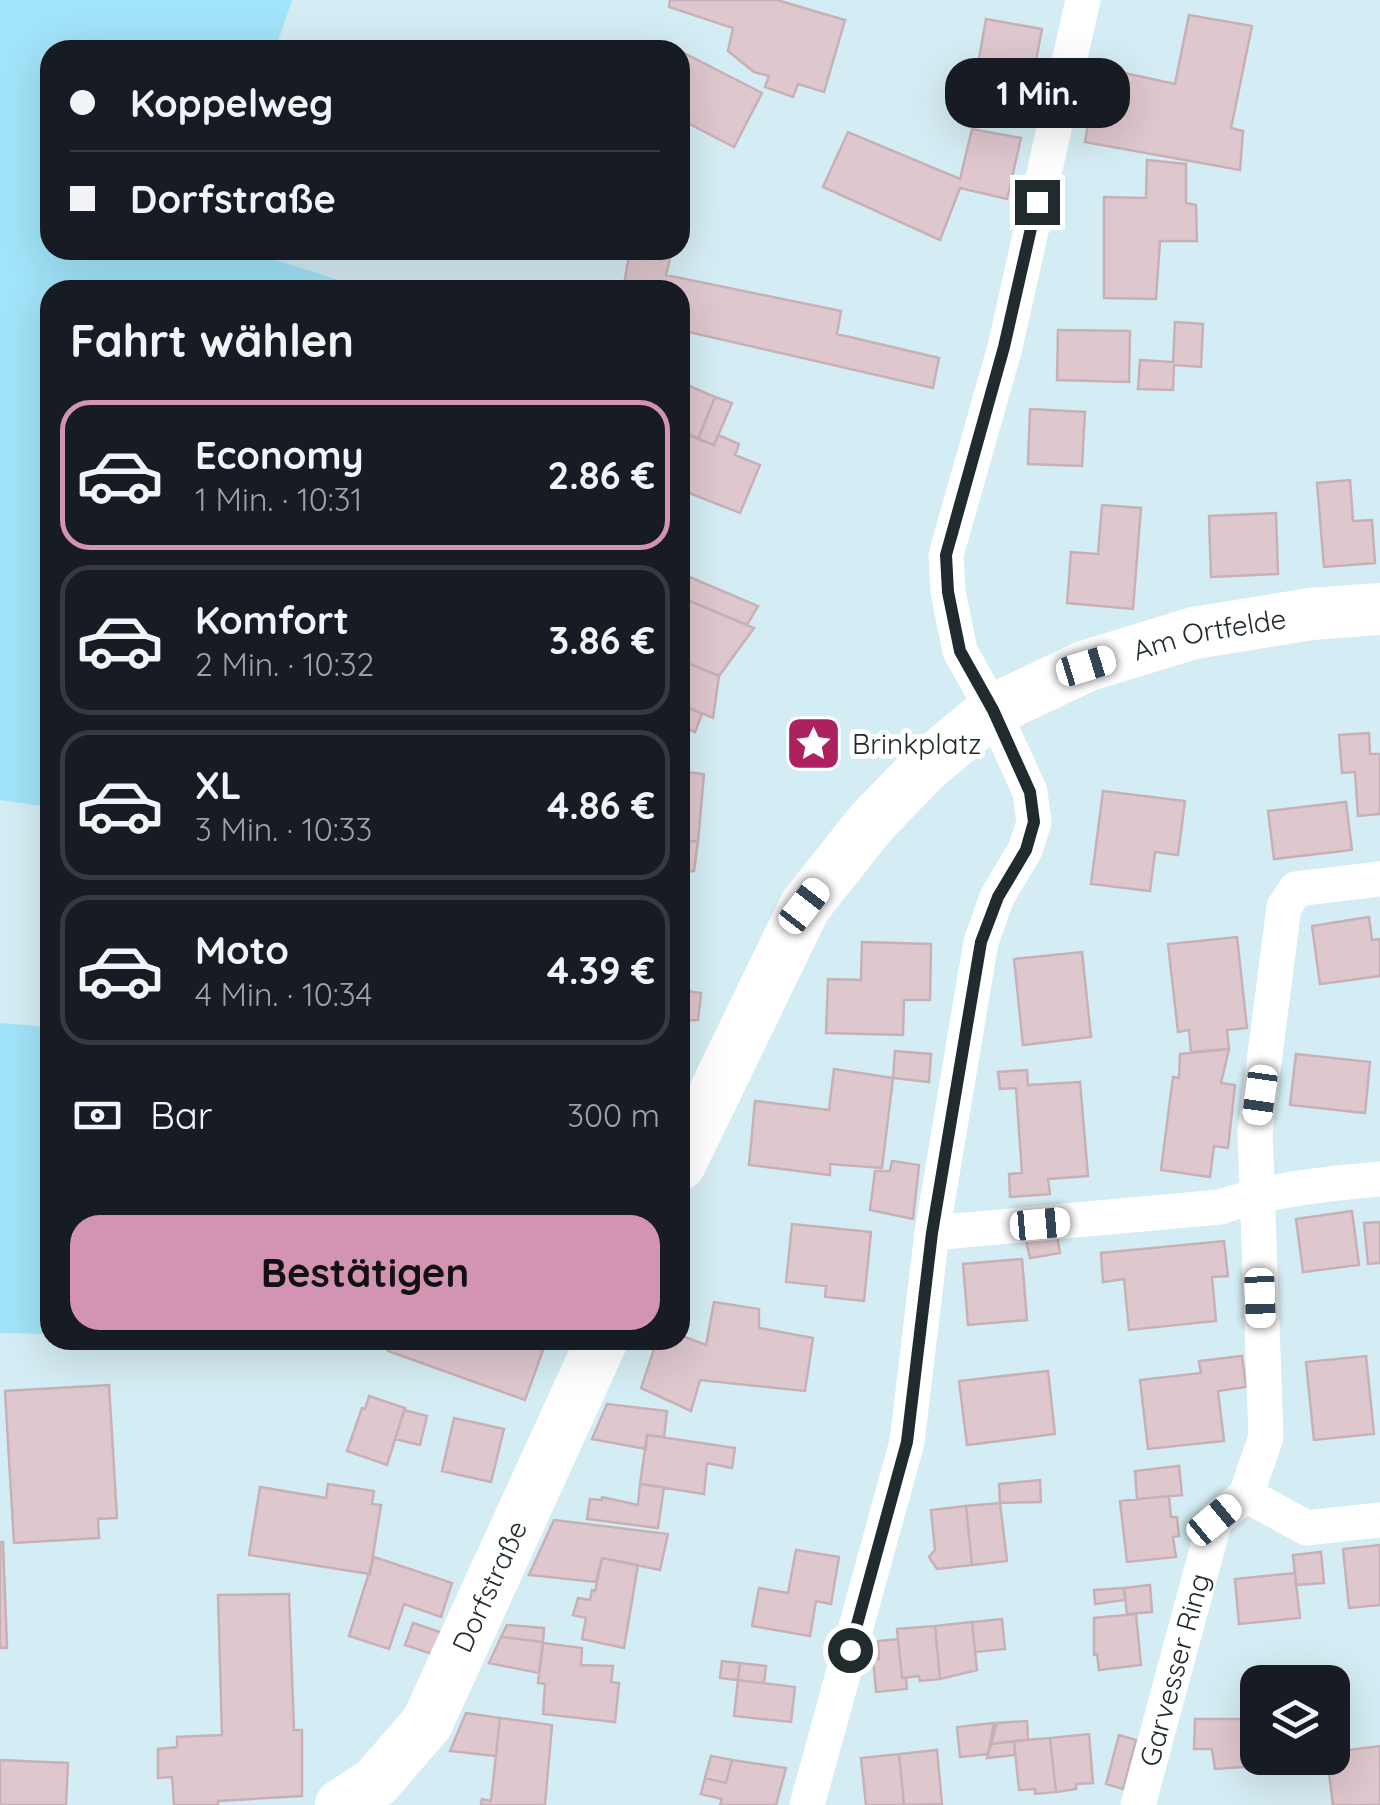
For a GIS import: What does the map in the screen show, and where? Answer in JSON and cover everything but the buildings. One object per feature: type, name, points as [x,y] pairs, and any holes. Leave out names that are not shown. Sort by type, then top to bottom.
[{"type":"street","points":[[807,1805],[907,1442],[932,1233],[981,942],[998,897],[1026,850],[1034,822],[1030,792],[993,710],[960,651],[948,592],[946,555],[1004,347],[1083,0]]},
{"type":"street","name":"Am Ortfelde","points":[[993,710],[1086,666],[1194,633],[1311,614],[1380,609]]},
{"type":"street","points":[[690,1143],[804,906],[870,823],[924,768],[993,710]]},
{"type":"street","name":"Garvesser Ring","points":[[1138,1805],[1214,1520],[1246,1495],[1266,1437],[1254,1132],[1284,906],[1296,889],[1380,879]]},
{"type":"street","points":[[932,1233],[1220,1207],[1256,1194],[1290,1188],[1380,1179]]},
{"type":"street","name":"Dorfstraße","points":[[341,1805],[376,1782],[427,1723],[597,1350]]},
{"type":"street","points":[[1246,1495],[1307,1528],[1380,1520]]},
{"type":"shaded area","points":[[0,0],[292,0],[278,40],[40,40],[40,260],[276,260],[338,280],[40,280],[40,806],[0,800]]},
{"type":"shaded area","points":[[0,1023],[40,1026],[40,1334],[0,1333]]},
{"type":"place","name":"Brinkplatz","points":[[813,744]]},
{"type":"route","points":[[850,1650],[907,1442],[932,1233],[981,942],[998,897],[1026,850],[1034,822],[1030,792],[993,710],[960,651],[948,592],[946,555],[1004,347],[1037,202]]}]
